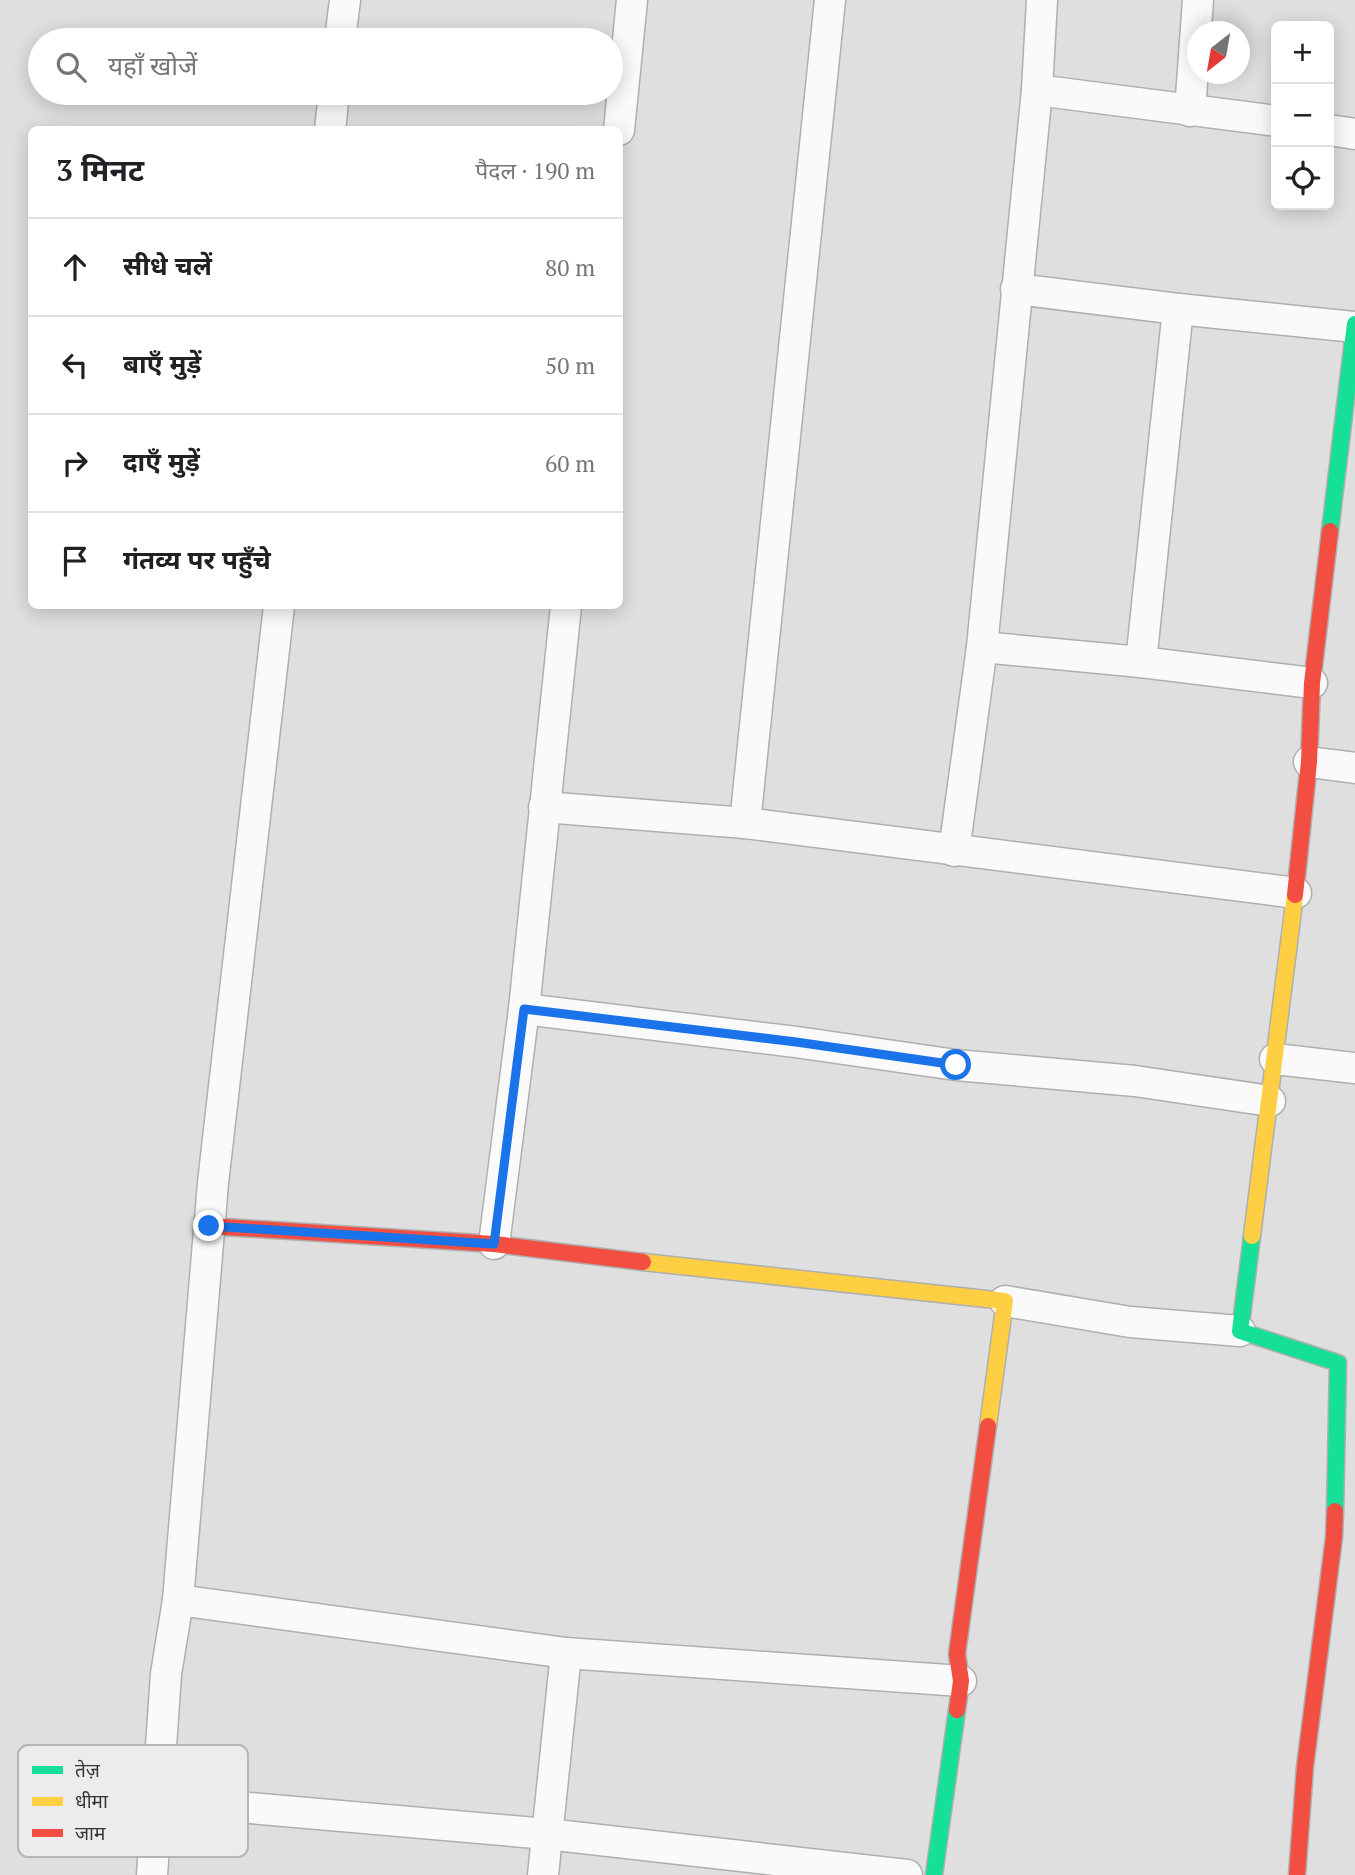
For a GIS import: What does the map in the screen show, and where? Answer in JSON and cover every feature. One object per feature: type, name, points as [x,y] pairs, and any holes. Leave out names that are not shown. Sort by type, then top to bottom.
[{"type":"street","points":[[342,28],[345,0]]},
{"type":"street","points":[[623,90],[632,0]]},
{"type":"street","points":[[745,823],[787,437],[830,0]]},
{"type":"street","points":[[954,851],[982,647],[1037,90],[1042,0]]},
{"type":"street","points":[[1190,110],[1198,0]]},
{"type":"street","points":[[1037,90],[1271,120]]},
{"type":"street","points":[[330,126],[333,105]]},
{"type":"street","points":[[619,126],[622,105]]},
{"type":"street","points":[[1334,131],[1355,134]]},
{"type":"street","points":[[1016,289],[1178,309],[1355,325],[1312,683],[1309,762],[1296,893],[1240,1331]]},
{"type":"street","points":[[1141,662],[1178,309]]},
{"type":"street","points":[[161,1745],[166,1674],[178,1600],[209,1226],[279,609]]},
{"type":"street","points":[[494,1244],[524,1009],[566,609]]},
{"type":"street","points":[[982,647],[1141,662],[1312,683]]},
{"type":"street","points":[[1309,762],[1355,768]]},
{"type":"street","points":[[544,807],[745,823],[1296,893]]},
{"type":"street","points":[[524,1009],[796,1042],[956,1065],[1135,1081],[1270,1101]]},
{"type":"street","points":[[1275,1059],[1355,1068]]},
{"type":"street","points":[[209,1226],[494,1244],[737,1274],[1005,1301],[1130,1322],[1240,1331],[1346,1363],[1334,1537],[1305,1767],[1297,1875]]},
{"type":"street","points":[[934,1875],[961,1681],[957,1654],[1005,1301]]},
{"type":"street","points":[[178,1600],[566,1653],[961,1681]]},
{"type":"street","points":[[543,1875],[566,1653]]},
{"type":"street","points":[[248,1808],[547,1834],[907,1875]]},
{"type":"street","points":[[152,1875],[153,1857]]},
{"type":"traffic: fast","points":[[1330,531],[1355,324]]},
{"type":"traffic: fast","points":[[1252,1236],[1240,1331],[1338,1363],[1335,1511]]},
{"type":"traffic: fast","points":[[934,1875],[957,1710]]},
{"type":"traffic: slow","points":[[1252,1236],[1295,895]]},
{"type":"traffic: slow","points":[[643,1262],[1005,1301],[988,1426]]},
{"type":"traffic: jam","points":[[1295,895],[1309,762],[1312,683],[1330,531]]},
{"type":"traffic: jam","points":[[209,1226],[494,1244],[643,1262]]},
{"type":"traffic: jam","points":[[957,1710],[961,1681],[957,1654],[988,1426]]},
{"type":"traffic: jam","points":[[1297,1875],[1305,1767],[1335,1511]]},
{"type":"route","points":[[209,1226],[494,1244],[524,1009],[796,1042],[956,1065]]}]
